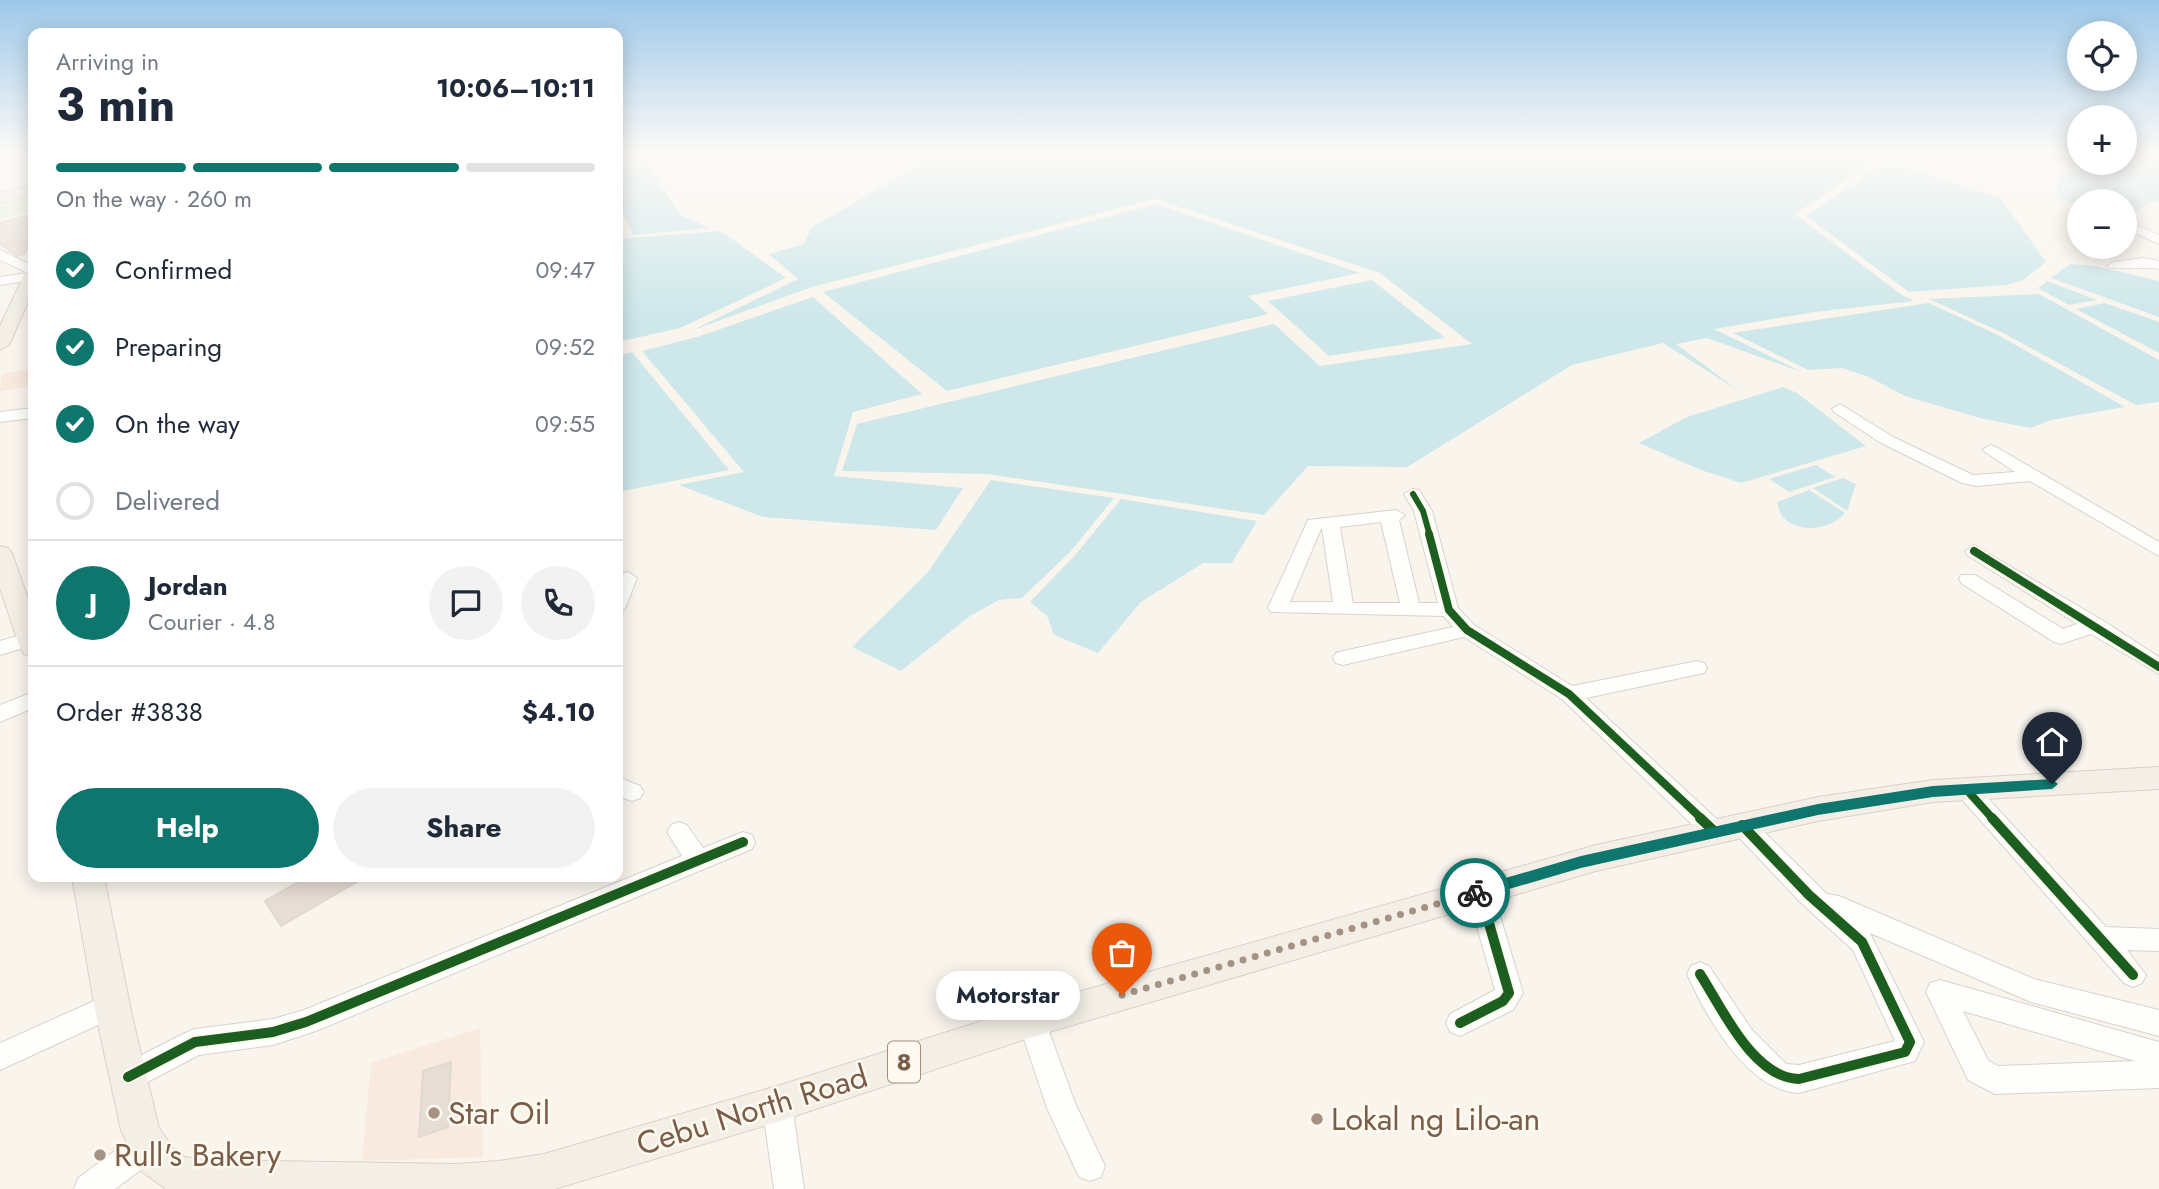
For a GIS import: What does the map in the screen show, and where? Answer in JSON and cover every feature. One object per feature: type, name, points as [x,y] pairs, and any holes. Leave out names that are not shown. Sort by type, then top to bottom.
[{"type":"main road","points":[[0,345],[28,284]]},
{"type":"main road","points":[[0,553],[28,633]]},
{"type":"main road","name":"Cebu North Road","points":[[89,882],[112,1005],[146,1147],[151,1156],[168,1171],[199,1180],[387,1184],[485,1182],[544,1173],[777,1104],[1032,1021],[1566,866],[1831,807],[1966,789],[2159,778]]},
{"type":"street","points":[[2137,223],[2159,228]]},
{"type":"street","points":[[2137,227],[2159,240]]},
{"type":"street","points":[[0,254],[28,271]]},
{"type":"street","points":[[2113,266],[2143,262],[2159,265]]},
{"type":"street","points":[[0,281],[28,274]]},
{"type":"street","points":[[1840,409],[1887,440],[1968,479],[1977,481],[2034,475]]},
{"type":"street","points":[[0,417],[28,414]]},
{"type":"street","points":[[1990,450],[2159,552],[2150,558],[2159,564]]},
{"type":"street","points":[[1413,494],[1423,511],[1449,610],[1467,630],[1569,694],[1838,918],[1862,942],[1910,1042],[1905,1052],[1799,1079],[1786,1079],[1773,1073],[1752,1052],[1700,974]]},
{"type":"street","points":[[1411,609],[1393,516],[1314,524],[1278,608],[1449,610]]},
{"type":"street","points":[[1331,521],[1344,609]]},
{"type":"street","points":[[1973,551],[2159,667]]},
{"type":"street","points":[[623,592],[628,578]]},
{"type":"street","points":[[1968,579],[2032,622],[2061,637],[2095,625]]},
{"type":"street","points":[[1343,658],[1467,630]]},
{"type":"street","points":[[0,648],[28,644]]},
{"type":"street","points":[[1569,694],[1697,668]]},
{"type":"street","points":[[0,714],[28,701]]},
{"type":"street","points":[[1966,789],[2133,975]]},
{"type":"street","points":[[680,832],[698,861]]},
{"type":"street","points":[[128,1077],[195,1042],[273,1032],[306,1021],[743,842]]},
{"type":"street","points":[[1460,1023],[1503,1001],[1509,993],[1480,892]]},
{"type":"street","points":[[1809,895],[2031,990],[2159,1023]]},
{"type":"street","points":[[2102,938],[2159,940]]},
{"type":"street","points":[[2159,1055],[1940,992],[1978,1070],[1995,1080],[2159,1074]]},
{"type":"street","points":[[0,1057],[112,1005]]},
{"type":"street","points":[[1032,1021],[1062,1108],[1090,1166]]},
{"type":"street","points":[[777,1104],[789,1189]]},
{"type":"street","points":[[89,1189],[146,1147]]},
{"type":"shaded area","points":[[28,370],[28,386],[0,392],[2,374]]},
{"type":"shaded area","points":[[480,1028],[483,1157],[362,1161],[371,1063]]},
{"type":"green space","points":[[0,207],[28,207],[28,211],[0,219]]},
{"type":"water","points":[[623,207],[676,207],[681,215],[709,228],[633,235]]},
{"type":"water","points":[[846,207],[1122,207],[812,287],[693,330],[798,279],[769,254],[804,244],[812,227]]},
{"type":"water","points":[[1143,207],[1166,207],[1360,273],[1248,296],[1268,314],[947,391],[823,292]]},
{"type":"water","points":[[1181,207],[1805,207],[1795,214],[1902,295],[1914,301],[1814,312],[1714,329],[1802,372],[1707,338],[1676,344],[1739,391],[1663,343],[1572,365],[1407,467],[1308,466],[1264,515],[987,474],[842,471],[857,424],[1274,324],[1320,366],[1472,344],[1380,273]]},
{"type":"water","points":[[1819,207],[2007,207],[2046,262],[2023,280],[2006,285],[1909,292],[1806,216]]},
{"type":"water","points":[[721,231],[786,278],[680,328],[623,341],[623,239]]},
{"type":"water","points":[[2070,264],[2096,266],[2159,281],[2159,317],[2051,278]]},
{"type":"water","points":[[1372,280],[1445,338],[1329,356],[1268,301]]},
{"type":"water","points":[[2047,281],[2097,300],[2069,305],[2038,288]]},
{"type":"water","points":[[2039,294],[2159,360],[2159,402],[2136,405],[2005,334],[1929,299]]},
{"type":"water","points":[[813,297],[922,394],[853,412],[834,476],[963,488],[936,530],[763,517],[679,485],[744,472],[642,351],[697,337]]},
{"type":"water","points":[[1929,303],[1998,335],[2125,407],[2051,420],[2030,428],[1980,418],[1905,396],[1869,377],[1842,368],[1808,370],[1733,333]]},
{"type":"water","points":[[2105,303],[2159,322],[2159,353],[2076,309]]},
{"type":"water","points":[[632,352],[729,470],[623,491],[623,355]]},
{"type":"water","points":[[1783,387],[1797,393],[1866,446],[1741,483],[1701,470],[1639,443],[1687,417]]},
{"type":"water","points":[[1816,465],[1835,477],[1789,492],[1769,479]]},
{"type":"water","points":[[1843,478],[1856,484],[1847,511],[1813,488]]},
{"type":"water","points":[[991,480],[1114,498],[1071,551],[1022,598],[999,600],[970,616],[901,671],[852,647],[928,572]]},
{"type":"water","points":[[1809,490],[1845,513],[1832,523],[1815,528],[1790,523],[1782,516],[1777,502]]},
{"type":"water","points":[[1121,499],[1257,521],[1232,563],[1203,563],[1141,602],[1098,653],[1054,635],[1047,616],[1030,602],[1077,553]]},
{"type":"building","points":[[28,215],[28,248],[24,254],[17,256],[0,244],[0,223]]},
{"type":"building","points":[[298,882],[356,882],[281,926],[265,901]]},
{"type":"building","name":"Star Oil","points":[[451,1062],[448,1127],[419,1137],[423,1071]]},
{"type":"cycle path","points":[[1413,494],[1423,511],[1449,610],[1467,630],[1569,694],[1714,831]]},
{"type":"cycle path","points":[[1974,551],[2159,667]]},
{"type":"cycle path","points":[[1966,789],[2133,975]]},
{"type":"cycle path","points":[[1700,974],[1751,1051],[1782,1077],[1799,1079],[1905,1052],[1910,1042],[1862,942],[1809,895],[1742,825]]},
{"type":"cycle path","points":[[128,1077],[195,1042],[273,1032],[306,1022],[743,842]]},
{"type":"cycle path","points":[[1460,1023],[1503,1001],[1509,993],[1480,892]]},
{"type":"way so far","points":[[1122,995],[1475,893]]},
{"type":"place","name":"Motorstar","points":[[1122,995]]},
{"type":"place","name":"Star Oil","points":[[434,1113]]},
{"type":"place","name":"Lokal ng Lilo-an","points":[[1317,1119]]},
{"type":"place","name":"Rull's Bakery","points":[[100,1155]]},
{"type":"route","points":[[1475,893],[1581,862],[1818,809],[1933,791],[2052,784]]}]
